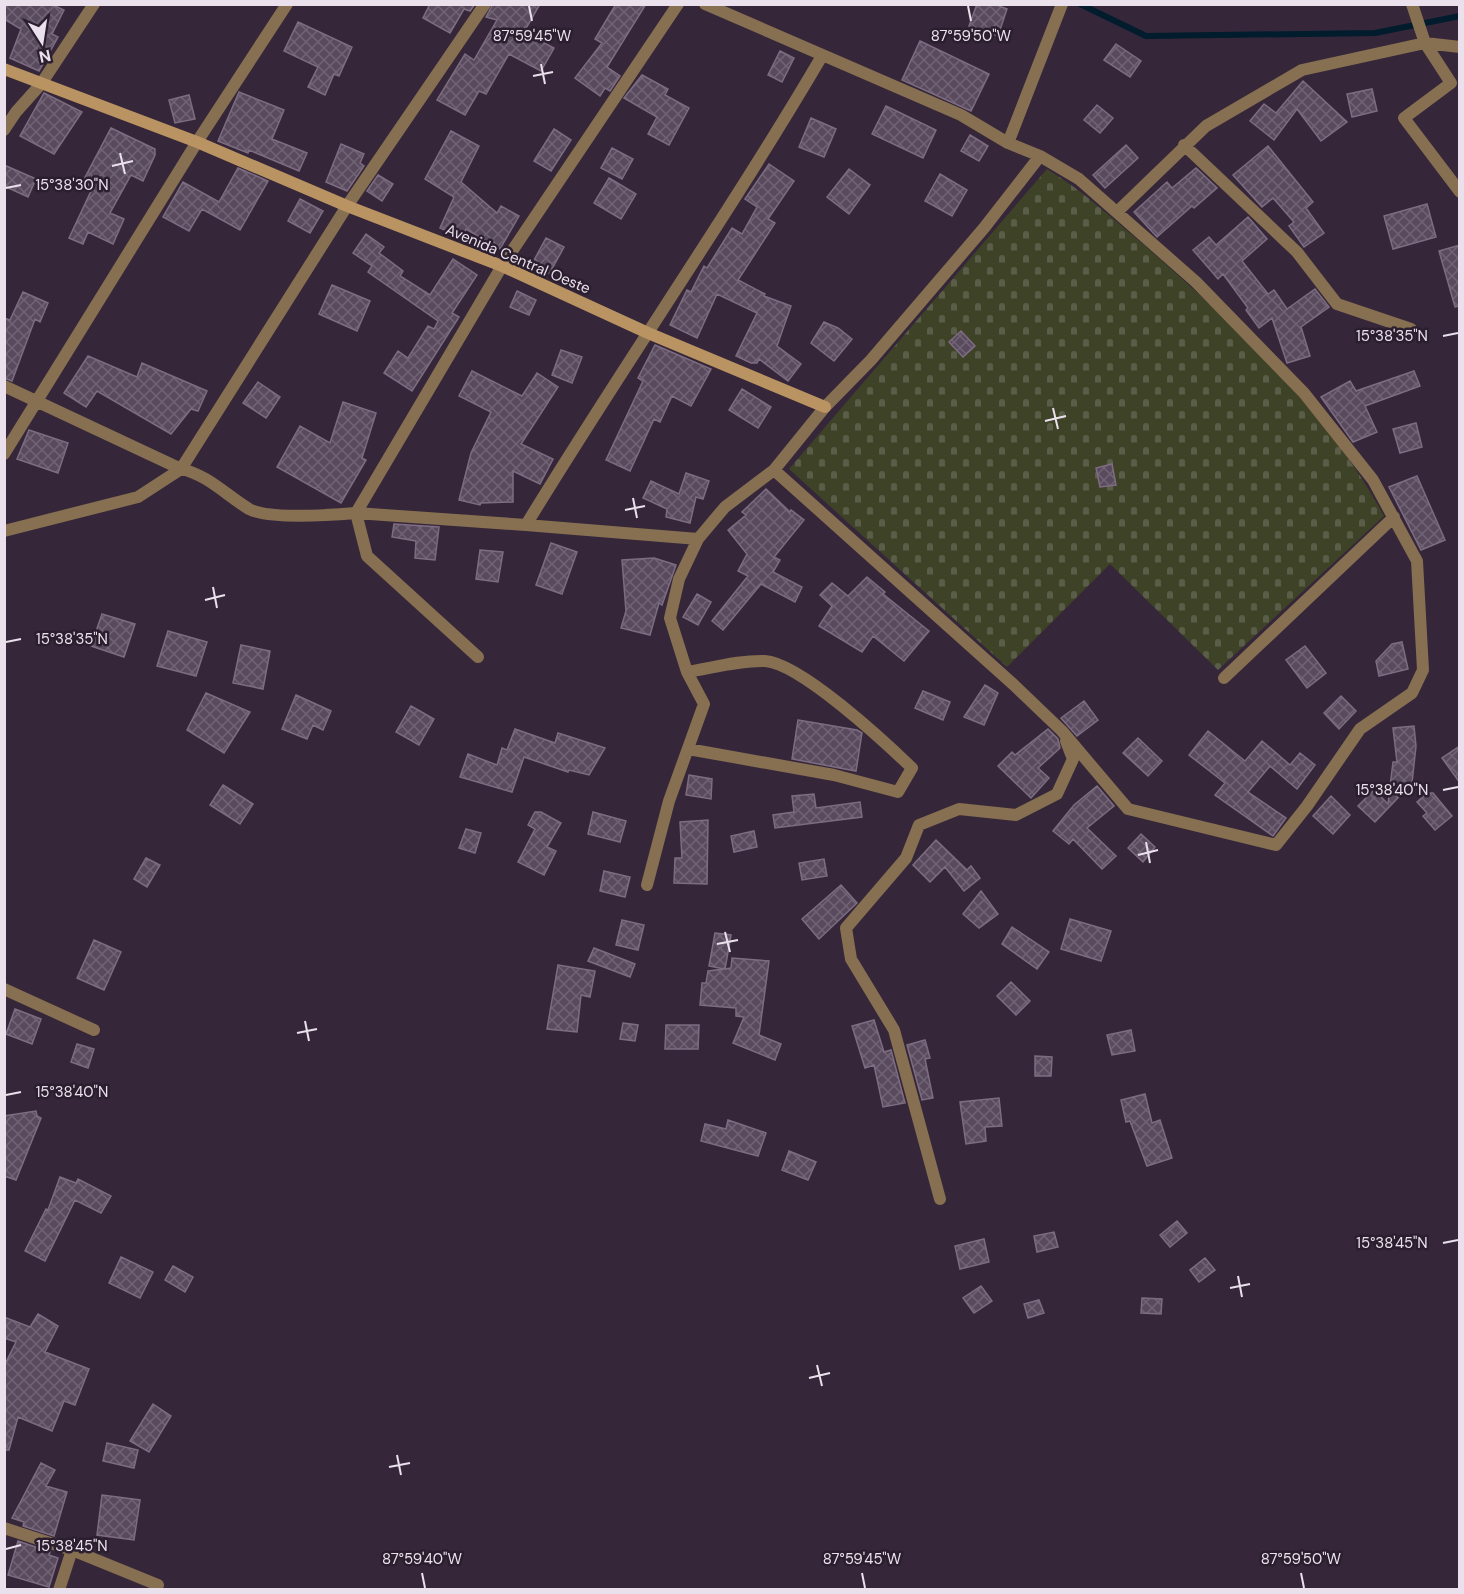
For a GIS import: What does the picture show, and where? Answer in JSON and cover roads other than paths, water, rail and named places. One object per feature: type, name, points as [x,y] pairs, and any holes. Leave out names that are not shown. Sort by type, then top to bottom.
[{"type":"street","points":[[4,130],[16,112],[41,84],[94,4]]},
{"type":"street","points":[[4,454],[197,142],[287,4]]},
{"type":"street","points":[[5,526],[138,497],[181,469],[347,206],[485,4]]},
{"type":"street","points":[[478,657],[367,556],[356,513],[502,266],[678,4]]},
{"type":"street","points":[[1008,143],[1062,4]]},
{"type":"street","points":[[1412,4],[1425,42],[1451,83],[1404,118],[1460,192]]},
{"type":"street","points":[[710,5],[961,116],[1008,143],[1040,156],[1079,179],[1196,282],[1304,393],[1373,480],[1417,561],[1423,670],[1412,693],[1360,729],[1307,806],[1275,845],[1128,808],[1062,731],[1014,685],[774,471]]},
{"type":"street","points":[[1117,212],[1206,126],[1302,70],[1425,42],[1460,48]]},
{"type":"street","points":[[526,525],[611,387],[769,146],[822,56]]},
{"type":"street","name":"Avenida Central Oeste","points":[[4,69],[197,142],[347,206],[502,266],[648,333],[825,407]]},
{"type":"street","points":[[1184,145],[1297,252],[1337,304],[1411,328]]},
{"type":"street","points":[[647,885],[669,801],[704,704],[687,672],[670,618],[679,579],[698,539],[725,507],[774,471],[825,407],[871,360],[954,263],[1040,156]]},
{"type":"street","points":[[4,386],[181,469],[198,472],[252,510],[314,518],[356,513],[698,539]]},
{"type":"street","points":[[1224,678],[1394,517]]},
{"type":"street","points":[[687,672],[764,661],[777,663],[792,670],[867,725],[912,768],[898,792],[834,775],[688,749]]},
{"type":"street","points":[[940,1199],[894,1030],[851,959],[846,928],[906,858],[919,825],[959,809],[1016,815],[1057,795],[1073,759],[1062,731]]},
{"type":"street","points":[[4,989],[94,1030]]},
{"type":"street","points":[[4,1528],[72,1550],[158,1585]]},
{"type":"street","points":[[59,1590],[72,1550]]},
{"type":"waterway","points":[[1080,4],[1146,36],[1375,33],[1460,16]]}]
